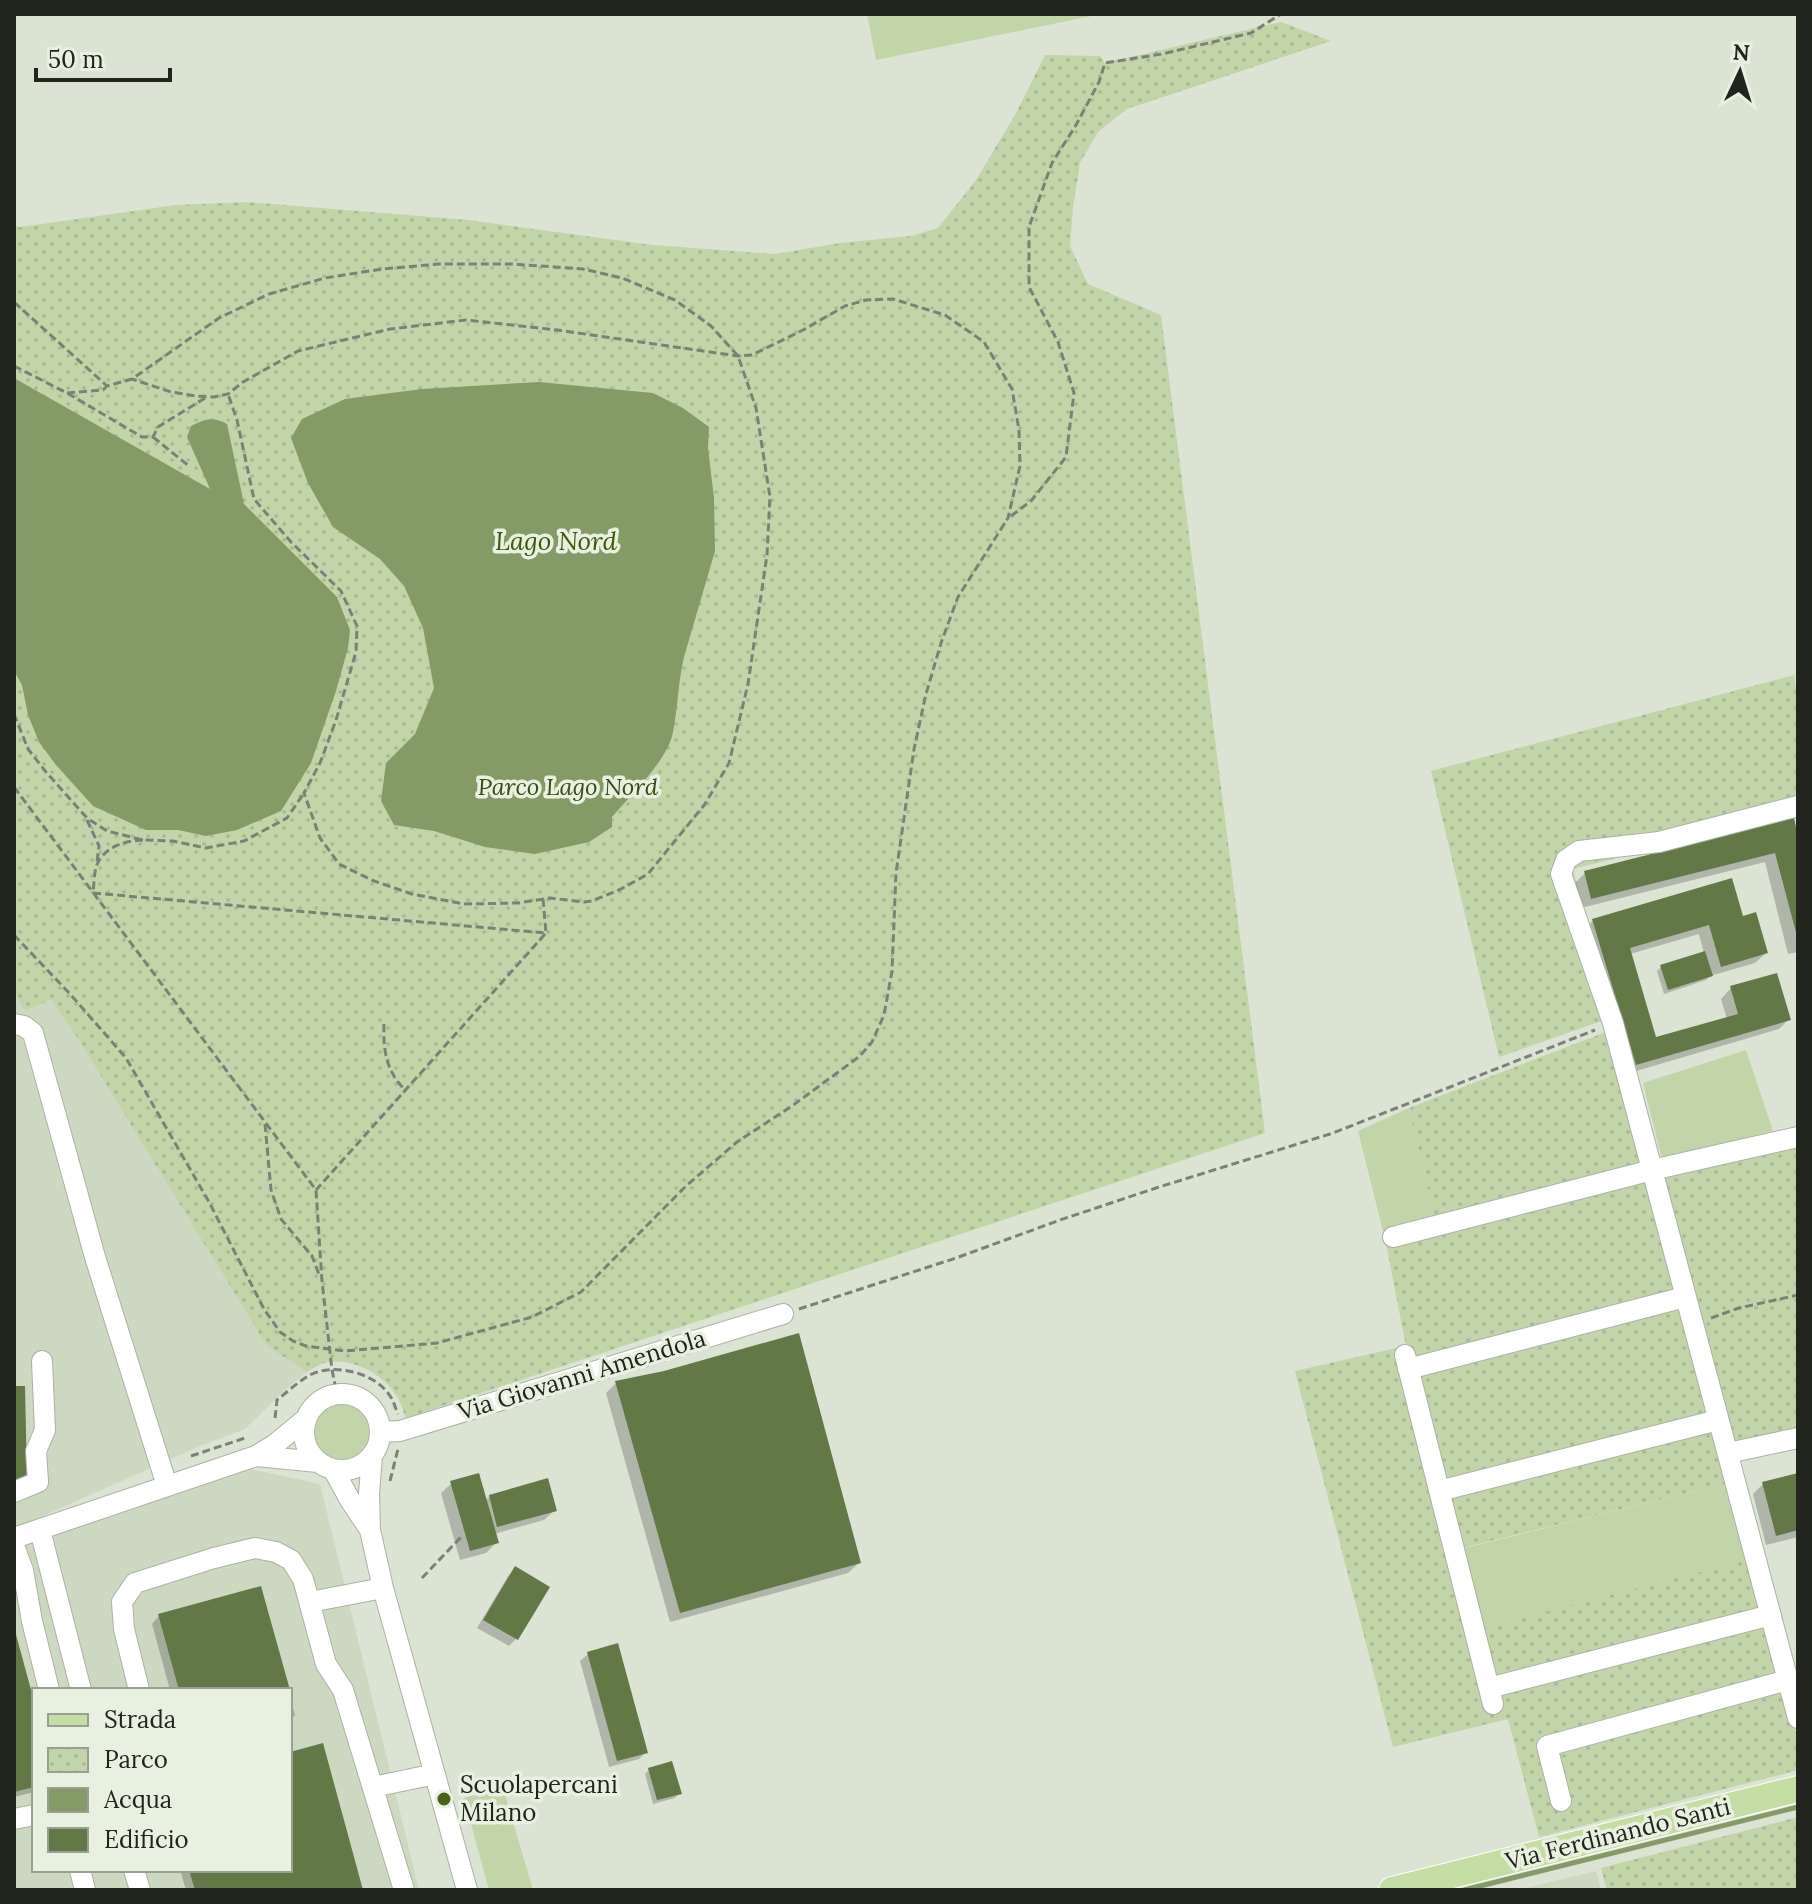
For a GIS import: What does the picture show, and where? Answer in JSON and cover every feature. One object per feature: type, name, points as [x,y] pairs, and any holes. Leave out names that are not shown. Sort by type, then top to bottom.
[{"type":"main road","name":"Via Ferdinando Santi","points":[[1392,1890],[1798,1789]]},
{"type":"street","points":[[1798,806],[1659,842],[1579,851],[1566,860],[1561,874],[1613,1023],[1798,1718]]},
{"type":"street","points":[[14,1024],[24,1026],[33,1033],[95,1257],[164,1477]]},
{"type":"street","points":[[1393,1237],[1652,1170],[1798,1137]]},
{"type":"street","points":[[1685,1297],[1406,1362],[1491,1696],[1771,1615]]},
{"type":"street","name":"Via Giovanni Amendola","points":[[390,1431],[783,1314]]},
{"type":"street","points":[[14,1492],[38,1482],[36,1451],[45,1430],[42,1361]]},
{"type":"street","points":[[263,1445],[326,1466],[349,1470],[362,1465],[390,1431],[367,1403],[354,1396],[337,1394],[321,1401],[311,1410],[304,1431],[309,1452],[326,1466],[370,1530]]},
{"type":"street","points":[[14,1538],[164,1477],[263,1445],[307,1418]]},
{"type":"street","points":[[1439,1491],[1718,1420]]},
{"type":"street","points":[[1728,1453],[1798,1438]]},
{"type":"street","points":[[372,1456],[370,1530],[383,1588],[467,1890]]},
{"type":"street","points":[[40,1530],[80,1688]]},
{"type":"street","points":[[14,1546],[23,1570],[49,1688]]},
{"type":"street","points":[[139,1688],[124,1629],[122,1602],[135,1583],[255,1548],[276,1552],[291,1560],[303,1579],[326,1664],[343,1690],[404,1890]]},
{"type":"street","points":[[310,1602],[383,1588]]},
{"type":"street","points":[[1561,1801],[1547,1746],[1788,1680]]},
{"type":"street","points":[[373,1787],[435,1774]]},
{"type":"path","points":[[1008,518],[1031,501],[1066,457],[1074,393],[1058,342],[1029,287],[1029,227],[1052,163],[1099,82],[1105,63],[1162,54],[1251,33],[1281,14]]},
{"type":"path","points":[[67,393],[103,390],[132,379],[219,318],[269,294],[325,278],[439,264],[512,264],[583,269],[622,278],[675,300],[711,326],[738,356],[756,408],[770,497],[767,555],[748,684],[729,763],[705,804],[648,874],[621,889],[584,902],[550,898],[518,903],[464,904],[412,894],[374,881],[339,864],[320,838],[304,793]]},
{"type":"path","points":[[14,935],[126,1058],[209,1202],[264,1309],[280,1332],[306,1346],[345,1351],[437,1343],[532,1317],[581,1292],[686,1186],[737,1142],[860,1056],[872,1042],[884,1015],[892,971],[896,873],[914,749],[926,694],[958,597],[1008,518],[1020,466],[1019,430],[1012,389],[984,342],[945,315],[893,299],[866,300],[845,306],[752,355],[738,356],[466,320],[390,329],[298,351],[228,394],[208,397],[171,392],[132,379]]},
{"type":"path","points":[[14,302],[107,386]]},
{"type":"path","points":[[14,366],[142,437],[153,437],[189,466]]},
{"type":"path","points":[[97,865],[109,849],[126,841],[173,841],[206,848],[244,841],[287,818],[320,763],[356,652],[357,626],[341,591],[291,542],[254,499],[237,420],[228,394]]},
{"type":"path","points":[[153,437],[158,427],[208,397]]},
{"type":"path","points":[[14,714],[28,749],[87,818],[107,831],[143,840]]},
{"type":"path","points":[[14,787],[316,1190],[329,1350],[337,1394]]},
{"type":"path","points":[[87,818],[99,846],[93,893]]},
{"type":"path","points":[[93,893],[546,933]]},
{"type":"path","points":[[316,1190],[546,933],[543,899]]},
{"type":"path","points":[[783,1314],[1156,1188],[1333,1133],[1613,1023]]},
{"type":"path","points":[[384,1024],[385,1057],[395,1081],[405,1090]]},
{"type":"path","points":[[265,1124],[271,1190],[281,1219],[312,1256],[322,1281]]},
{"type":"path","points":[[1693,1326],[1739,1308],[1798,1295]]},
{"type":"path","points":[[164,1477],[197,1454],[263,1445],[276,1416],[277,1400],[310,1375],[332,1370],[351,1371],[373,1380],[391,1396],[399,1418],[390,1431],[399,1442],[388,1488]]},
{"type":"path","points":[[422,1578],[461,1537]]},
{"type":"shaded area","points":[[14,991],[26,1011],[51,1000],[267,1346],[307,1372],[245,1429],[14,1529]]},
{"type":"shaded area","points":[[250,1469],[320,1484],[419,1890],[14,1890],[14,1546]]},
{"type":"shaded area","points":[[1596,1871],[1601,1890],[1518,1890]]},
{"type":"green space","points":[[867,14],[1101,14],[876,60]]},
{"type":"green space","name":"Parco Lago Nord","points":[[1281,22],[1331,41],[1127,109],[1098,132],[1080,163],[1070,246],[1088,284],[1161,315],[1265,1133],[406,1418],[390,1387],[374,1373],[355,1364],[334,1361],[307,1372],[267,1346],[51,1000],[25,1011],[14,991],[14,226],[176,205],[247,202],[468,220],[652,245],[776,254],[840,243],[911,236],[938,228],[976,180],[1015,115],[1045,55],[1100,56],[1105,63]]},
{"type":"green space","points":[[1794,675],[1798,704],[1798,813],[1573,869],[1613,1017],[1499,1057],[1431,771]]},
{"type":"green space","points":[[1616,1028],[1658,1176],[1798,1143],[1798,1445],[1736,1458],[1728,1483],[1462,1548],[1482,1628],[1748,1560],[1798,1742],[1798,1770],[1539,1837],[1508,1719],[1393,1747],[1295,1371],[1406,1346],[1385,1239],[1437,1227],[1409,1108]]},
{"type":"green space","points":[[1746,1050],[1773,1131],[1662,1159],[1643,1083]]},
{"type":"green space","points":[[1409,1108],[1437,1227],[1385,1239],[1358,1131]]},
{"type":"green space","points":[[342,1405],[361,1413],[369,1432],[361,1451],[342,1459],[323,1451],[315,1432],[323,1413]]},
{"type":"green space","points":[[1728,1483],[1748,1560],[1482,1629],[1461,1549]]},
{"type":"green space","points":[[503,1788],[533,1890],[489,1890],[464,1798]]},
{"type":"green space","points":[[1798,1817],[1798,1890],[1607,1890],[1601,1868]]},
{"type":"water","points":[[14,378],[210,489],[187,437],[191,426],[205,420],[213,419],[227,424],[244,504],[337,597],[350,630],[348,648],[311,763],[281,811],[237,830],[206,836],[178,830],[146,830],[93,806],[39,742],[28,715],[22,685],[14,671]]},
{"type":"water","name":"Lago Nord","points":[[539,382],[653,393],[683,408],[709,427],[715,551],[684,657],[673,732],[664,754],[612,817],[612,827],[589,842],[535,854],[485,847],[434,831],[394,825],[381,801],[386,763],[415,734],[434,688],[423,628],[404,586],[380,559],[333,527],[308,483],[291,438],[302,419],[345,399],[422,389]]},
{"type":"building","points":[[1794,818],[1798,836],[1798,940],[1775,853],[1591,899],[1584,871]]},
{"type":"building","points":[[1732,878],[1743,916],[1756,912],[1768,953],[1721,967],[1709,925],[1630,948],[1656,1037],[1738,1014],[1730,986],[1777,973],[1791,1020],[1636,1065],[1592,919]]},
{"type":"building","points":[[1705,951],[1713,976],[1668,990],[1660,965]]},
{"type":"building","points":[[799,1333],[861,1563],[680,1613],[615,1381],[664,1371]]},
{"type":"building","points":[[14,1386],[25,1386],[27,1479],[14,1479]]},
{"type":"building","points":[[479,1473],[499,1543],[470,1551],[450,1481]]},
{"type":"building","points":[[1798,1473],[1798,1530],[1776,1536],[1762,1482]]},
{"type":"building","points":[[548,1478],[557,1511],[497,1527],[489,1495]]},
{"type":"building","points":[[515,1566],[550,1587],[518,1640],[483,1620]]},
{"type":"building","points":[[261,1586],[289,1688],[178,1688],[158,1614]]},
{"type":"building","points":[[14,1627],[32,1694],[32,1788],[14,1792]]},
{"type":"building","points":[[618,1643],[648,1753],[617,1761],[587,1652]]},
{"type":"building","points":[[323,1743],[363,1890],[195,1890],[190,1872],[292,1872],[292,1751]]},
{"type":"building","points":[[672,1761],[682,1794],[657,1800],[648,1768]]},
{"type":"waterway","points":[[1464,1890],[1798,1807]]},
{"type":"place","name":"Scuolapercani Milano","points":[[444,1799]]}]
